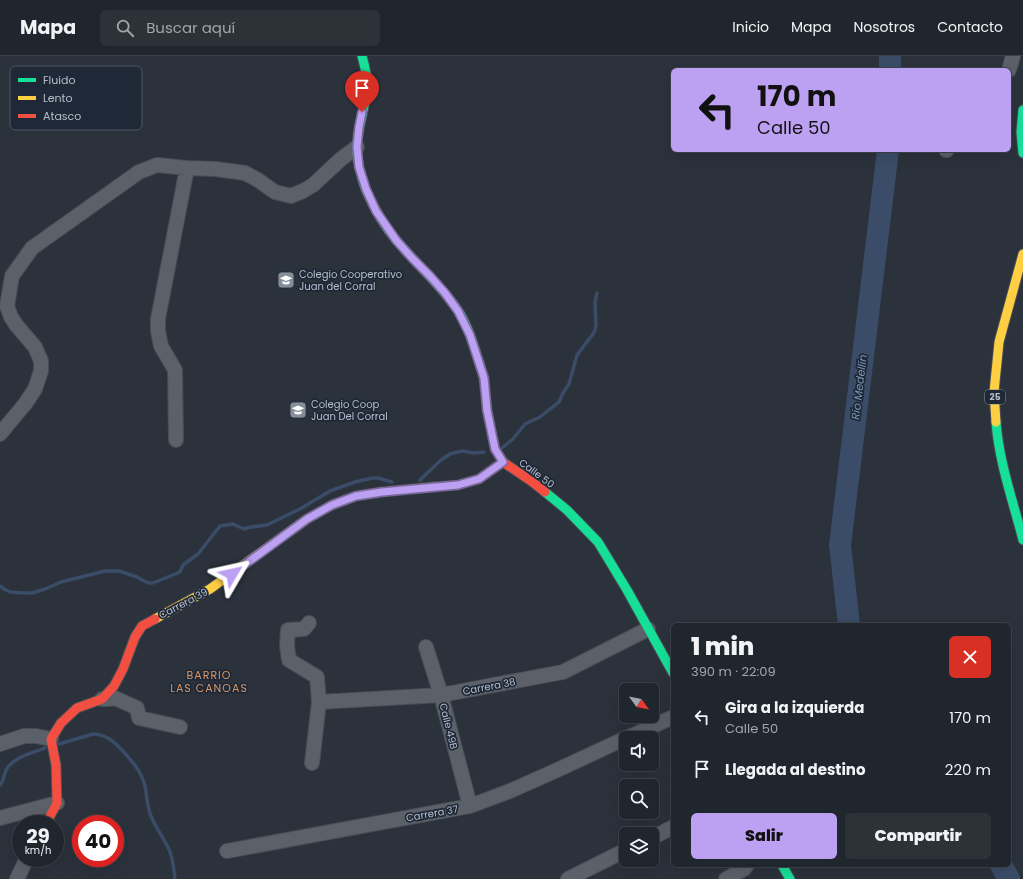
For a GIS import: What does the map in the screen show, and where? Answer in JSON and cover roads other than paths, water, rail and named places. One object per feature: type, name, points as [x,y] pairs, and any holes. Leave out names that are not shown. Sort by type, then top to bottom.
[{"type":"main road","name":"Calle 50","points":[[362,56],[367,82],[357,147],[359,167],[366,189],[376,211],[396,240],[445,293],[458,311],[470,335],[484,378],[487,410],[495,449],[503,462],[531,481],[567,510],[598,542],[627,590],[671,669]]},
{"type":"main road","points":[[1023,110],[1021,141],[1023,153]]},
{"type":"main road","name":"25","points":[[1023,254],[999,342],[994,392],[997,436],[1006,477],[1023,540]]},
{"type":"main road","name":"Carrera 39","points":[[51,739],[61,723],[77,708],[102,698],[114,686],[135,637],[142,626],[210,589],[307,519],[332,505],[356,496],[458,485],[479,479],[503,462]]},
{"type":"main road","points":[[51,739],[56,765],[57,803],[51,815]]},
{"type":"main road","points":[[783,867],[790,879]]},
{"type":"street","points":[[1010,68],[1013,56]]},
{"type":"street","points":[[0,434],[25,404],[35,389],[42,371],[41,360],[35,347],[17,326],[11,317],[7,306],[12,276],[32,248],[139,172],[157,165],[216,169],[245,173],[275,192],[291,196],[313,185],[341,159],[357,147]]},
{"type":"street","points":[[176,440],[175,370],[161,346],[158,331],[158,319],[187,168]]},
{"type":"street","points":[[308,623],[304,629],[288,630],[287,646],[288,660],[317,677],[319,702],[312,763]]},
{"type":"street","name":"Carrera 38","points":[[319,702],[441,695],[563,672],[648,629]]},
{"type":"street","name":"Calle 49B","points":[[426,647],[441,695],[470,806]]},
{"type":"street","points":[[102,698],[115,698],[137,708],[139,718],[180,728]]},
{"type":"street","name":"Carrera 37","points":[[642,731],[671,718]]},
{"type":"street","points":[[0,744],[24,736],[36,736],[51,739]]},
{"type":"street","name":"Carrera 37","points":[[227,851],[470,806],[536,780],[619,741]]},
{"type":"street","points":[[0,818],[57,803]]},
{"type":"street","points":[[659,834],[671,828]]},
{"type":"street","points":[[568,879],[619,854]]},
{"type":"street","points":[[17,879],[23,867]]},
{"type":"street","points":[[726,879],[746,867]]},
{"type":"waterway","name":"Río Medellín","points":[[890,56],[890,68]]},
{"type":"waterway","name":"Río Medellín","points":[[849,623],[840,545],[888,152]]},
{"type":"waterway","name":"BARRIO LAS CANOAS","points":[[502,448],[513,439],[525,424],[540,417],[559,402],[569,384],[577,355],[595,330],[595,302],[597,293]]},
{"type":"waterway","name":"BARRIO LAS CANOAS","points":[[420,480],[441,460],[450,454],[462,451],[474,453],[484,452]]},
{"type":"waterway","name":"BARRIO LAS CANOAS","points":[[0,586],[10,592],[32,593],[61,582],[105,571],[119,571],[137,577],[148,583],[153,583],[180,572],[183,565],[198,554],[220,526],[233,524],[244,529],[267,525],[300,509],[330,491],[355,482],[372,478],[392,482]]},
{"type":"waterway","points":[[59,744],[93,734],[105,736],[120,748],[128,757],[138,770],[143,780],[153,821],[170,852],[175,879]]},
{"type":"waterway","points":[[0,785],[3,781],[6,769],[12,763],[20,757],[45,748]]},
{"type":"waterway","name":"Río Medellín","points":[[1002,867],[1009,879]]},
{"type":"place","name":"Colegio Cooperativo Juan del Corral","points":[[286,280]]},
{"type":"place","name":"Colegio Coop Juan Del Corral","points":[[298,410]]},
{"type":"district","name":"BARRIO LAS CANOAS","points":[[209,681]]}]
